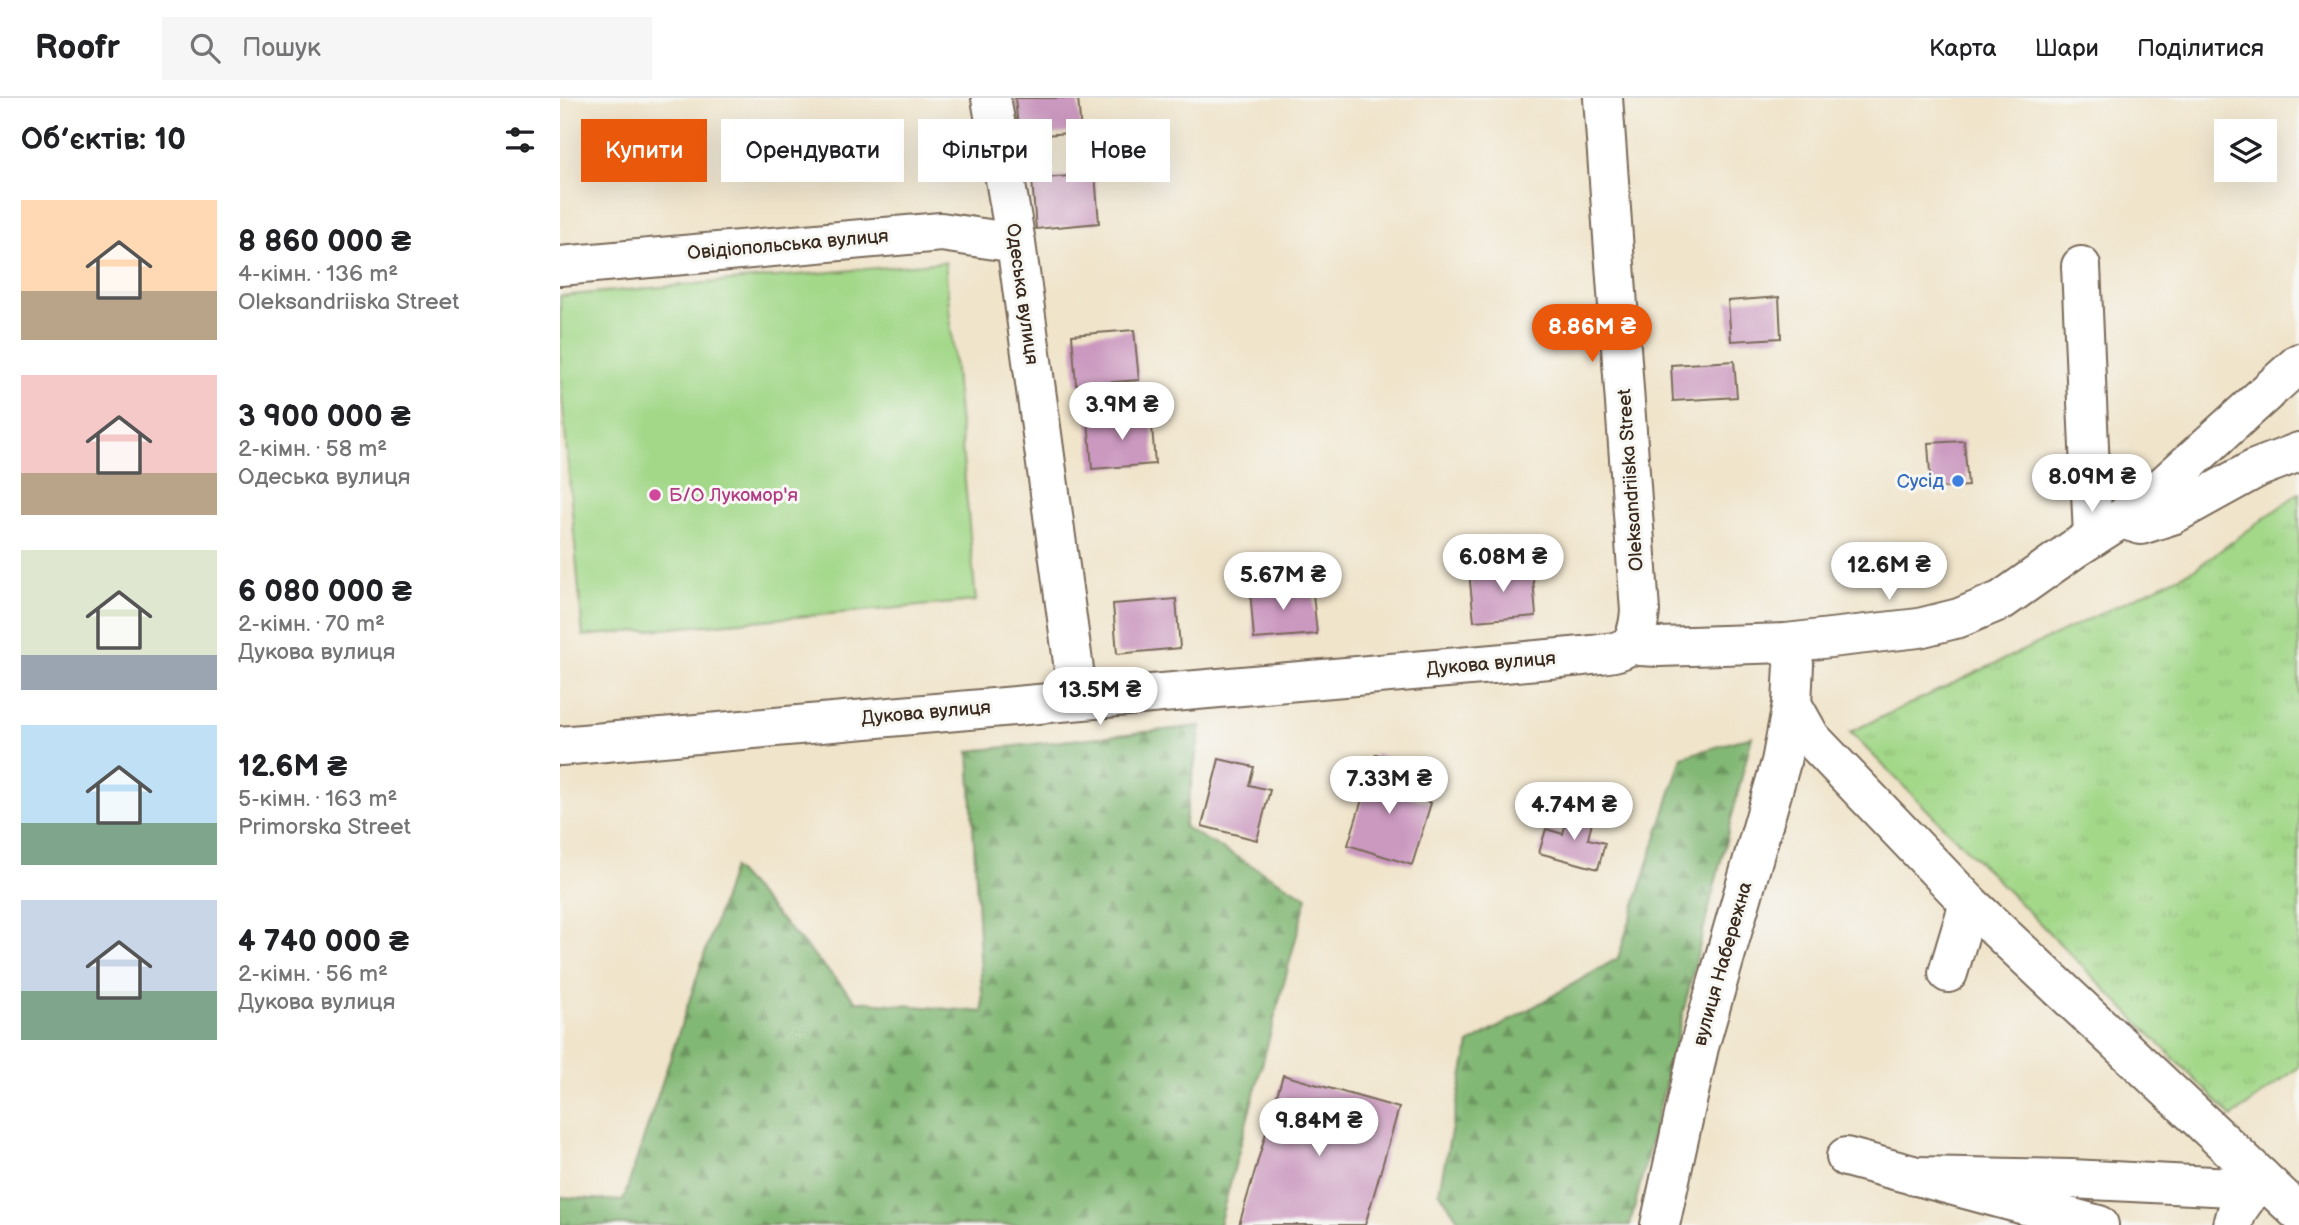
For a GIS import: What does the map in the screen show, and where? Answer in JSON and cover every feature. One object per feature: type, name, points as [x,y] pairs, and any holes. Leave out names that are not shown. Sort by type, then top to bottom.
[{"type":"street","name":"Одеська вулиця","points":[[991,98],[1016,243],[1077,699]]},
{"type":"street","name":"Oleksandriiska Street","points":[[1603,98],[1639,596],[1639,624],[1636,638],[1629,646]]},
{"type":"street","name":"Овідіопольська вулиця","points":[[560,266],[941,232],[1016,243]]},
{"type":"street","points":[[2081,266],[2107,528],[2141,525],[2172,516],[2257,468],[2299,452]]},
{"type":"street","name":"Дукова вулиця","points":[[560,746],[1583,656],[1629,646],[1786,643],[1919,628],[1959,618],[2002,600],[2107,528],[2172,479],[2299,363]]},
{"type":"street","name":"вулиця Набережна","points":[[1660,1225],[1699,1047],[1781,762],[1792,704],[1794,664],[1786,643]]},
{"type":"street","points":[[1792,704],[1811,738],[1969,903],[2257,1182],[2299,1213]]},
{"type":"street","points":[[1948,973],[1969,903]]},
{"type":"street","points":[[1846,1157],[1916,1176],[2000,1212],[2099,1225]]},
{"type":"street","points":[[1916,1176],[2257,1182]]},
{"type":"street","points":[[2233,1225],[2237,1211],[2257,1182]]},
{"type":"green space","points":[[945,262],[976,601],[583,636],[560,374],[560,296]]},
{"type":"green space","points":[[2299,493],[2299,1067],[2232,1117],[1850,732],[2195,569]]},
{"type":"green space","points":[[1201,726],[1184,827],[1307,897],[1219,1225],[560,1225],[560,1197],[623,1201],[733,868],[856,1001],[983,1012],[969,751]]},
{"type":"green space","points":[[1752,736],[1630,1225],[1462,1225],[1439,1191],[1469,1044],[1618,958],[1682,757]]},
{"type":"building","points":[[1015,98],[1078,98],[1080,119],[1066,119],[1066,133],[1052,134],[1052,119],[1017,119]]},
{"type":"building","points":[[1066,176],[1066,182],[1096,182],[1099,223],[1036,229],[1032,182],[1052,182],[1052,177]]},
{"type":"building","points":[[1779,297],[1781,338],[1731,341],[1728,301]]},
{"type":"building","points":[[1134,330],[1139,380],[1076,385],[1072,335]]},
{"type":"building","points":[[1734,361],[1737,397],[1673,401],[1671,365]]},
{"type":"building","points":[[1151,414],[1155,464],[1092,469],[1088,419]]},
{"type":"building","points":[[1964,441],[1968,486],[1931,489],[1928,443]]},
{"type":"building","points":[[1532,566],[1536,616],[1474,621],[1469,572]]},
{"type":"building","points":[[1312,584],[1317,634],[1254,639],[1250,589]]},
{"type":"building","points":[[1176,599],[1180,648],[1117,654],[1113,604]]},
{"type":"building","points":[[1376,754],[1403,763],[1394,792],[1431,803],[1412,865],[1348,845]]},
{"type":"building","points":[[1219,759],[1254,767],[1249,785],[1270,790],[1257,840],[1202,826]]},
{"type":"building","points":[[1569,810],[1593,817],[1588,839],[1605,843],[1598,869],[1539,853],[1546,829],[1563,834]]},
{"type":"building","points":[[1283,1075],[1399,1108],[1365,1225],[1239,1225]]},
{"type":"place","name":"Сусід","points":[[1958,481]]},
{"type":"place","name":"Б/О Лукомор'я","points":[[655,495]]}]
